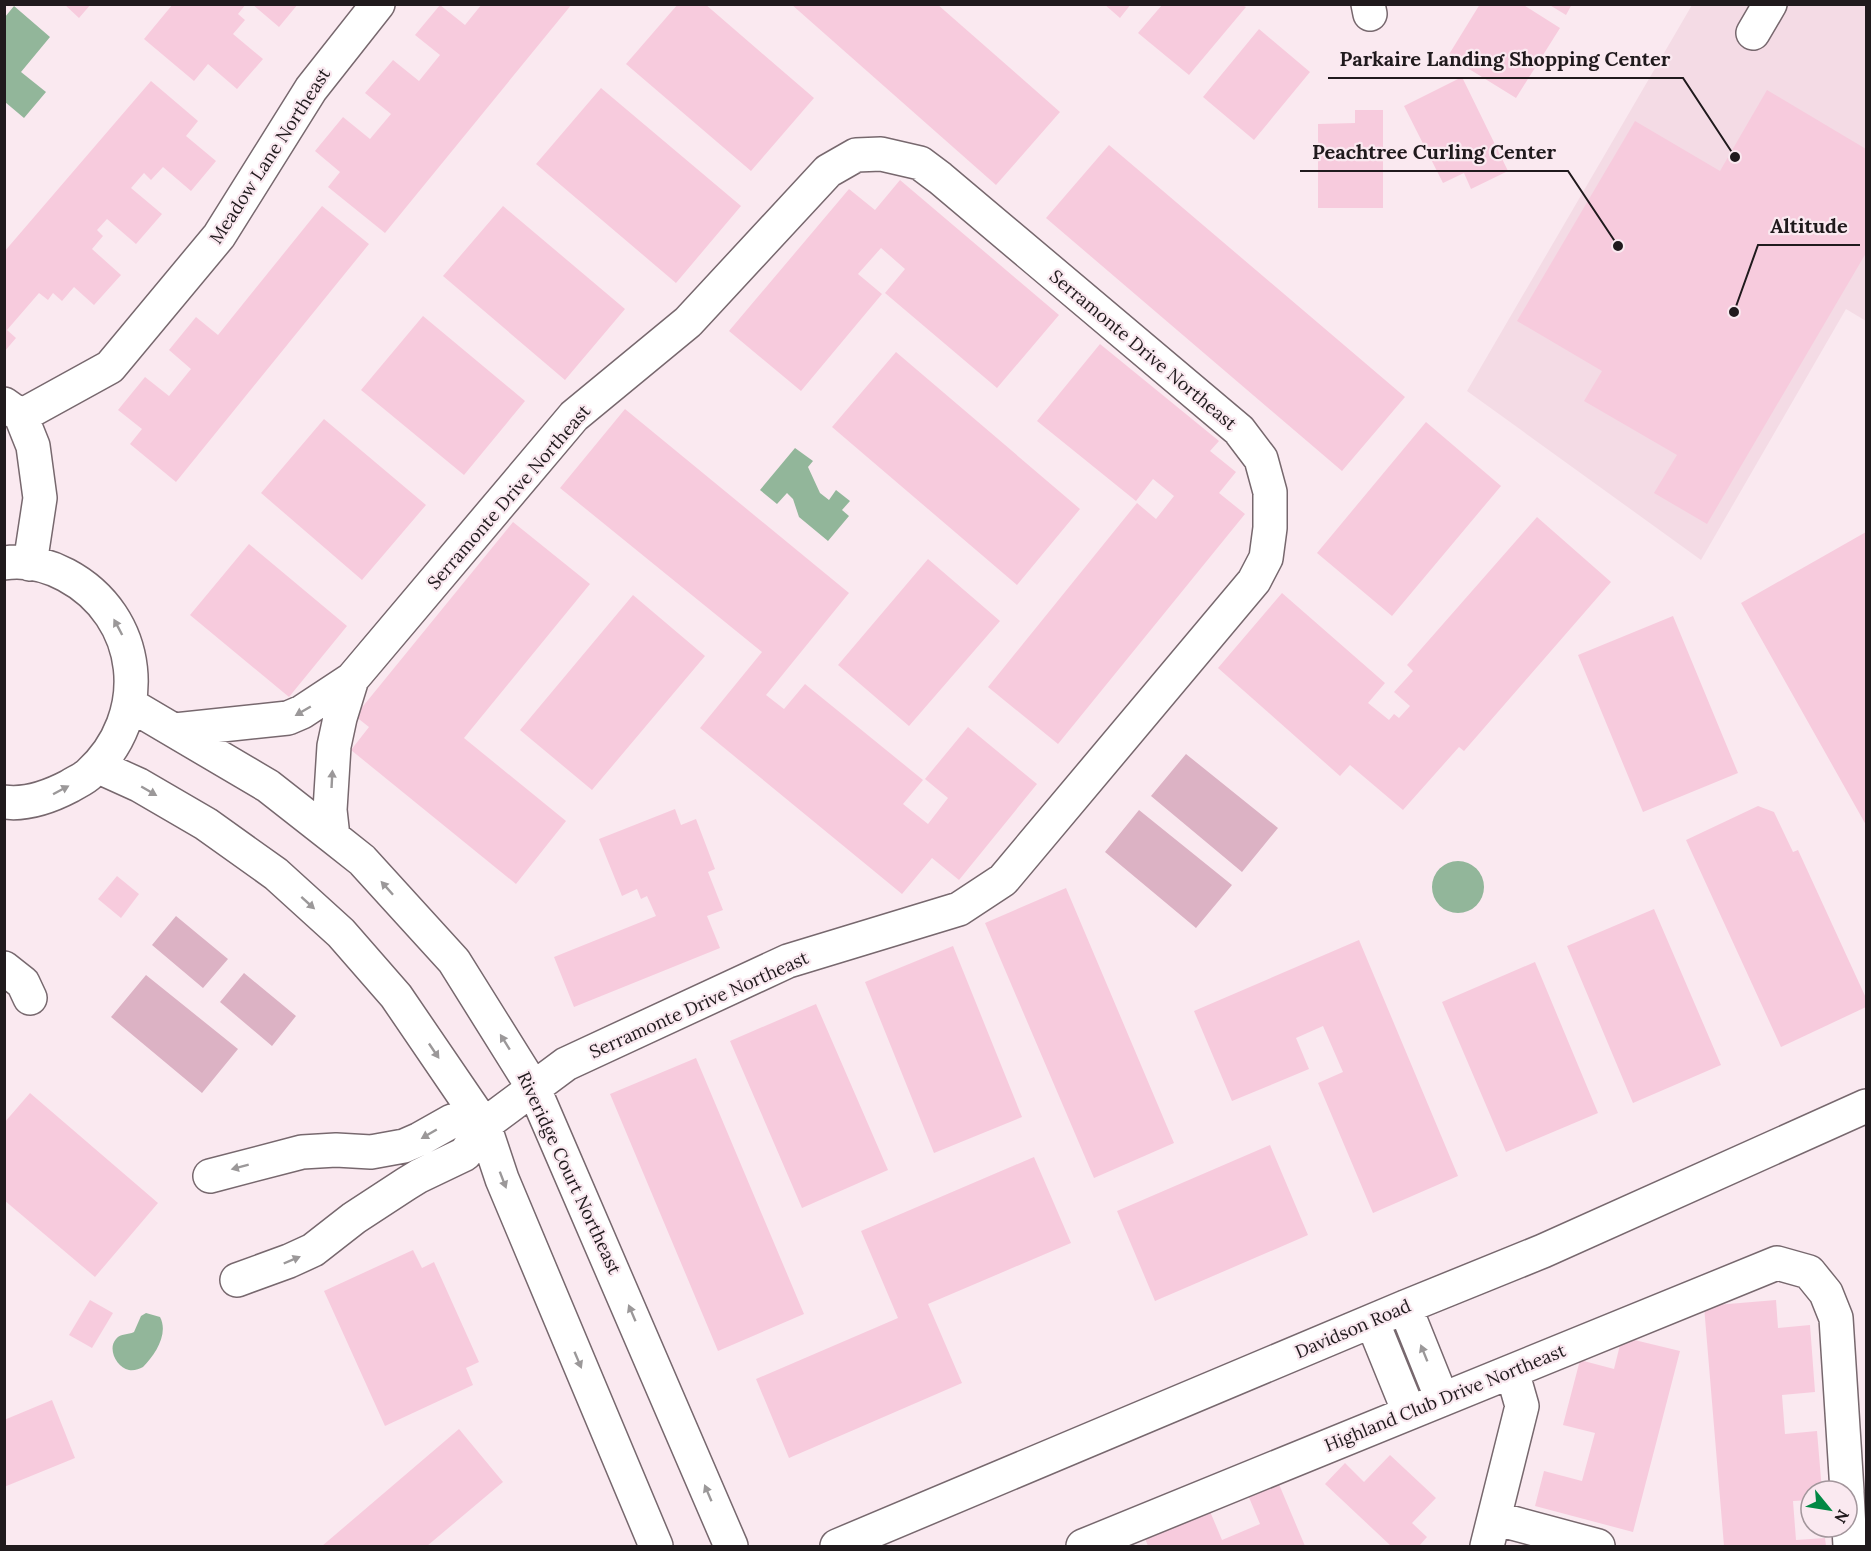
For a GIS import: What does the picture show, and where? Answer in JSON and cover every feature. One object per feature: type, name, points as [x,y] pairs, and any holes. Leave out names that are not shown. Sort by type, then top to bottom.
[{"type":"street","name":"Meadow Lane Northeast","points":[[17,563],[40,498],[33,446],[13,410],[110,367],[219,236],[311,89],[378,4]]},
{"type":"street","points":[[1753,33],[1770,4]]},
{"type":"street","name":"Serramonte Drive Northeast","points":[[175,730],[288,718],[302,712],[352,679],[574,416],[688,322],[828,171],[856,155],[881,154],[920,163],[1239,430],[1261,459],[1270,492],[1270,528],[1266,558],[1254,580],[1003,880],[959,909],[788,961],[566,1064],[484,1125]]},
{"type":"street","points":[[4,802],[13,803],[53,795],[88,775],[115,744],[128,711],[132,676],[125,641],[108,609],[84,584],[52,568],[17,563]]},
{"type":"street","name":"Serramonte Drive Northeast","points":[[333,837],[330,810],[333,746],[352,679]]},
{"type":"street","name":"Riveridge Court Northeast","points":[[129,704],[268,786],[333,837],[362,860],[454,961],[534,1089],[731,1546]]},
{"type":"street","points":[[97,766],[139,785],[207,824],[276,874],[341,933],[396,996],[484,1125],[502,1179],[656,1546]]},
{"type":"street","points":[[4,968],[23,983],[30,998]]},
{"type":"street","name":"Davidson Road","points":[[837,1546],[1543,1251],[1866,1106]]},
{"type":"street","points":[[210,1176],[302,1152],[336,1150],[370,1152],[404,1146],[452,1120],[484,1125]]},
{"type":"street","points":[[237,1280],[314,1250],[354,1218],[406,1184],[465,1154],[484,1125]]},
{"type":"street","name":"Highland Club Drive Northeast","points":[[1085,1546],[1777,1263],[1809,1272],[1826,1293],[1836,1318],[1846,1479]]},
{"type":"street","points":[[1405,1307],[1442,1399]]},
{"type":"street","points":[[1372,1321],[1409,1412]]},
{"type":"street","points":[[1512,1371],[1522,1406],[1490,1532],[1598,1546]]},
{"type":"shaded area","points":[[1692,5],[1866,5],[1866,321],[1846,309],[1701,560],[1467,391]]},
{"type":"shaded area","points":[[14,6],[50,37],[21,72],[46,92],[24,118],[5,102],[5,17]]},
{"type":"shaded area","points":[[795,448],[813,461],[808,467],[820,493],[829,500],[836,490],[850,501],[842,510],[849,516],[828,541],[799,517],[793,499],[787,493],[777,504],[760,490]]},
{"type":"shaded area","points":[[1186,754],[1278,828],[1242,872],[1151,796]]},
{"type":"shaded area","points":[[1139,810],[1232,885],[1196,928],[1105,852]]},
{"type":"shaded area","points":[[1453,861],[1463,861],[1477,868],[1484,887],[1477,906],[1463,913],[1453,913],[1443,909],[1436,902],[1432,892],[1432,882],[1436,872],[1443,865]]},
{"type":"shaded area","points":[[176,916],[228,959],[203,988],[152,945]]},
{"type":"shaded area","points":[[244,973],[296,1016],[272,1046],[220,1002]]},
{"type":"shaded area","points":[[146,975],[238,1049],[202,1093],[111,1017]]},
{"type":"shaded area","points":[[146,1313],[160,1317],[162,1337],[152,1357],[143,1367],[135,1370],[125,1369],[115,1358],[113,1343],[120,1336],[134,1332],[141,1316]]},
{"type":"building","points":[[64,4],[91,4],[79,18]]},
{"type":"building","points":[[173,4],[246,4],[238,14],[245,20],[233,34],[263,59],[237,89],[208,64],[194,81],[144,39]]},
{"type":"building","points":[[252,4],[298,4],[279,27]]},
{"type":"building","points":[[482,4],[572,4],[385,233],[328,187],[340,172],[315,151],[343,117],[370,139],[391,114],[365,93],[393,60],[419,81],[440,55],[415,35],[440,5],[465,25]]},
{"type":"building","points":[[678,4],[705,4],[814,98],[751,171],[626,64]]},
{"type":"building","points":[[791,4],[937,4],[1060,112],[996,185]]},
{"type":"building","points":[[1104,4],[1131,4],[1120,18]]},
{"type":"building","points":[[1480,4],[1522,4],[1560,28],[1516,98],[1448,56]]},
{"type":"building","points":[[1548,4],[1572,4],[1566,15]]},
{"type":"building","points":[[1162,5],[1242,5],[1246,7],[1189,75],[1138,33]]},
{"type":"building","points":[[1259,29],[1310,72],[1254,140],[1203,97]]},
{"type":"building","points":[[1462,77],[1508,171],[1471,189],[1464,173],[1443,183],[1404,106]]},
{"type":"building","points":[[151,81],[198,121],[186,136],[216,161],[191,191],[163,167],[151,180],[144,173],[131,188],[162,214],[136,244],[107,219],[97,230],[103,236],[92,249],[121,275],[94,305],[74,287],[62,301],[53,293],[48,300],[39,293],[7,330],[16,338],[4,352],[4,252]]},
{"type":"building","points":[[601,88],[741,206],[676,283],[536,164]]},
{"type":"building","points":[[1767,90],[1866,149],[1866,253],[1707,524],[1654,493],[1677,455],[1584,401],[1602,371],[1517,321],[1635,121],[1720,171]]},
{"type":"building","points":[[1355,110],[1383,110],[1383,208],[1318,208],[1318,124],[1355,123]]},
{"type":"building","points":[[1109,145],[1405,397],[1342,471],[1046,218]]},
{"type":"building","points":[[900,180],[1059,315],[997,388],[885,293],[905,269],[881,248],[858,274],[882,294],[801,391],[729,331],[849,189],[875,210]]},
{"type":"building","points":[[322,206],[369,244],[176,482],[130,444],[142,429],[118,410],[145,377],[169,396],[191,369],[169,350],[196,317],[218,335]]},
{"type":"building","points":[[503,206],[625,309],[565,380],[443,276]]},
{"type":"building","points":[[423,316],[525,401],[464,475],[361,390]]},
{"type":"building","points":[[1100,344],[1219,441],[1210,451],[1236,472],[1219,493],[1245,514],[1058,744],[988,687],[1137,503],[1156,519],[1174,496],[1153,479],[1136,501],[1037,421]]},
{"type":"building","points":[[896,352],[1080,509],[1017,585],[832,427]]},
{"type":"building","points":[[625,409],[849,593],[766,695],[784,709],[805,684],[923,780],[903,804],[928,824],[948,798],[925,779],[968,727],[1037,784],[959,880],[932,858],[902,894],[700,728],[762,652],[560,488]]},
{"type":"building","points":[[324,419],[426,505],[362,580],[261,493]]},
{"type":"building","points":[[1426,422],[1501,486],[1392,616],[1317,553]]},
{"type":"building","points":[[1537,517],[1611,582],[1464,751],[1459,747],[1403,810],[1350,765],[1340,776],[1218,668],[1282,593],[1385,683],[1368,703],[1389,720],[1394,714],[1399,718],[1410,706],[1394,692],[1413,671],[1407,665]]},
{"type":"building","points":[[513,522],[590,584],[464,738],[566,821],[516,884],[351,750],[369,727],[355,716]]},
{"type":"building","points":[[1866,532],[1866,825],[1741,603]]},
{"type":"building","points":[[249,544],[347,626],[289,697],[190,615]]},
{"type":"building","points":[[928,559],[1000,621],[909,726],[838,665]]},
{"type":"building","points":[[633,595],[705,656],[592,790],[520,730]]},
{"type":"building","points":[[1673,616],[1738,773],[1643,812],[1578,655]]},
{"type":"building","points":[[1758,806],[1774,812],[1793,852],[1798,850],[1866,998],[1866,1007],[1781,1047],[1686,840]]},
{"type":"building","points":[[675,809],[681,825],[696,819],[715,869],[708,872],[723,910],[707,916],[720,948],[574,1007],[554,957],[656,916],[647,896],[641,899],[637,889],[622,896],[599,839]]},
{"type":"building","points":[[117,876],[139,894],[121,918],[98,899]]},
{"type":"building","points":[[1066,888],[1174,1143],[1094,1178],[985,923]]},
{"type":"building","points":[[1654,909],[1721,1065],[1633,1103],[1567,946]]},
{"type":"building","points":[[1359,940],[1458,1176],[1373,1213],[1318,1083],[1343,1072],[1323,1026],[1296,1038],[1309,1069],[1232,1101],[1194,1011]]},
{"type":"building","points":[[953,946],[1022,1117],[934,1153],[865,982]]},
{"type":"building","points":[[1535,962],[1598,1113],[1506,1152],[1442,1002]]},
{"type":"building","points":[[816,1004],[888,1170],[802,1208],[730,1041]]},
{"type":"building","points":[[696,1058],[804,1314],[718,1351],[610,1094]]},
{"type":"building","points":[[30,1093],[158,1203],[95,1277],[4,1200],[4,1123]]},
{"type":"building","points":[[1270,1145],[1308,1235],[1155,1301],[1117,1211]]},
{"type":"building","points":[[1034,1157],[1071,1243],[928,1304],[962,1383],[789,1458],[756,1379],[898,1318],[861,1231]]},
{"type":"building","points":[[413,1250],[422,1268],[434,1262],[479,1362],[466,1368],[473,1385],[385,1426],[324,1291]]},
{"type":"building","points":[[90,1300],[113,1313],[92,1348],[69,1335]]},
{"type":"building","points":[[1776,1300],[1778,1328],[1810,1325],[1815,1392],[1782,1395],[1785,1434],[1817,1431],[1821,1479],[1799,1479],[1799,1501],[1793,1501],[1796,1540],[1825,1539],[1826,1546],[1724,1546],[1704,1306]]},
{"type":"building","points":[[1622,1337],[1680,1351],[1633,1532],[1535,1506],[1544,1471],[1582,1481],[1595,1433],[1563,1425],[1580,1360],[1614,1369]]},
{"type":"building","points":[[52,1400],[75,1458],[4,1487],[4,1420]]},
{"type":"building","points":[[459,1429],[503,1482],[427,1546],[322,1546]]},
{"type":"building","points":[[1390,1455],[1436,1498],[1412,1523],[1427,1537],[1419,1546],[1391,1546],[1325,1484],[1345,1463],[1364,1482]]},
{"type":"building","points":[[1278,1482],[1305,1546],[1148,1546],[1144,1536],[1209,1509],[1222,1540],[1260,1524],[1248,1495]]},
{"type":"place","name":"Parkaire Landing Shopping Center","points":[[1735,157]]},
{"type":"place","name":"Peachtree Curling Center","points":[[1618,246]]},
{"type":"place","name":"Altitude","points":[[1734,312]]}]
